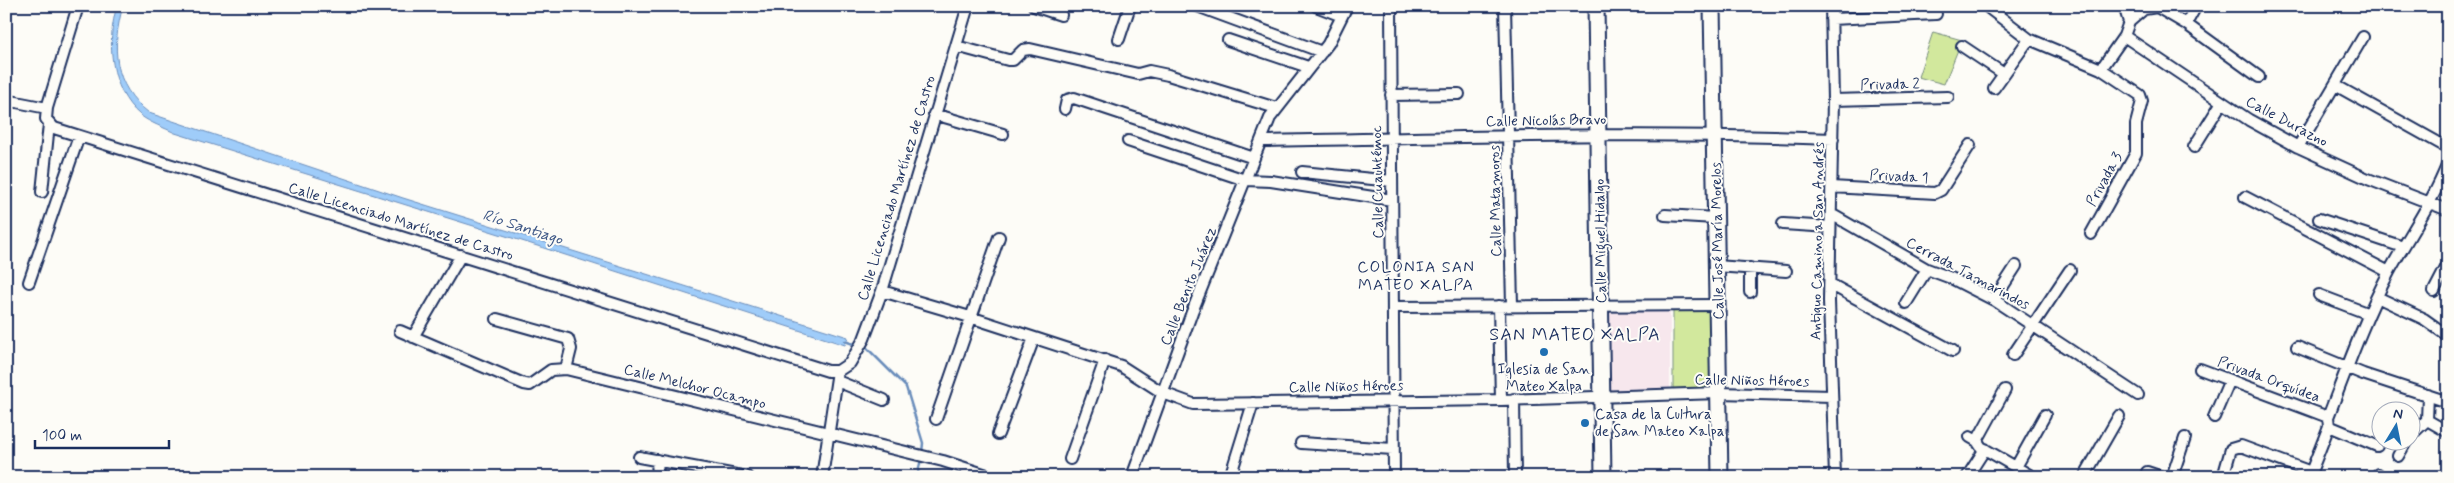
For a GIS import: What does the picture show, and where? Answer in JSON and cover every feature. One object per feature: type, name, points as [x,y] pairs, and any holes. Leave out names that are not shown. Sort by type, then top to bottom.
[{"type":"main road","name":"Calle Miguel Hidalgo","points":[[1596,6],[1603,477]]},
{"type":"main road","name":"Calle José María Morelos","points":[[1712,6],[1716,135],[1715,218],[1720,477]]},
{"type":"street","points":[[42,192],[48,124],[47,108],[78,6]]},
{"type":"street","name":"Calle Licenciado Martínez de Castro","points":[[838,376],[857,354],[882,291],[968,6]]},
{"type":"street","points":[[1034,6],[1061,14]]},
{"type":"street","points":[[1119,39],[1130,6]]},
{"type":"street","points":[[1197,6],[1322,52]]},
{"type":"street","points":[[1316,6],[1345,11]]},
{"type":"street","name":"Calle Cuauhtémoc","points":[[1391,6],[1394,477]]},
{"type":"street","name":"Calle Matamoros","points":[[1505,6],[1512,305]]},
{"type":"street","name":"Antiguo Camino a San Andrés","points":[[1831,6],[1833,139],[1830,284],[1835,477]]},
{"type":"street","points":[[1986,6],[2029,39],[2101,69],[2124,36],[2129,22],[2144,9],[2152,6],[2157,7],[2186,24],[2259,77]]},
{"type":"street","points":[[2124,6],[2129,22]]},
{"type":"street","points":[[2186,24],[2196,6]]},
{"type":"street","name":"Calle Benito Juárez","points":[[1132,477],[1192,312],[1276,108],[1322,52],[1345,11]]},
{"type":"street","points":[[1832,19],[1936,14]]},
{"type":"street","name":"Calle Durazno","points":[[2124,36],[2222,102],[2298,147],[2429,204],[2448,210]]},
{"type":"street","points":[[2298,147],[2363,37]]},
{"type":"street","points":[[1994,88],[2029,39]]},
{"type":"street","points":[[1228,40],[1308,67]]},
{"type":"street","points":[[956,46],[1008,60],[1013,60],[1023,50],[1030,49],[1138,74],[1149,71],[1276,108]]},
{"type":"street","points":[[1962,46],[2004,74]]},
{"type":"street","name":"Privada 3","points":[[2091,234],[2136,153],[2136,124],[2142,101],[2140,95],[2101,69]]},
{"type":"street","points":[[2335,85],[2448,148]]},
{"type":"street","points":[[1391,95],[1459,94]]},
{"type":"street","name":"Privada 2","points":[[1833,100],[1948,97]]},
{"type":"street","points":[[1065,109],[1067,100],[1074,98],[1254,158]]},
{"type":"street","points":[[6,100],[47,108]]},
{"type":"street","points":[[2194,147],[2222,102]]},
{"type":"street","points":[[934,114],[1003,134]]},
{"type":"street","name":"Calle Licenciado Martínez de Castro","points":[[48,124],[54,128],[79,136],[461,255],[820,370],[838,376],[884,400]]},
{"type":"street","name":"Calle Nicolás Bravo","points":[[1261,141],[1597,134],[1716,135],[1833,139]]},
{"type":"street","points":[[28,282],[79,136]]},
{"type":"street","points":[[1128,141],[1245,180],[1271,181],[1392,200]]},
{"type":"street","name":"Privada 1","points":[[1832,187],[1935,193],[1941,190],[1970,145]]},
{"type":"street","points":[[2223,477],[2231,449],[2236,446],[2241,446],[2310,474],[2348,366],[2369,314],[2389,272],[2429,204],[2448,163]]},
{"type":"street","points":[[1302,172],[1392,181]]},
{"type":"street","points":[[2245,197],[2389,272]]},
{"type":"street","name":"Cerrada Tamarindos","points":[[1831,214],[1927,269],[1951,278],[1994,300],[2138,394]]},
{"type":"street","points":[[1665,215],[1715,218]]},
{"type":"street","points":[[2319,219],[2404,248]]},
{"type":"street","points":[[1783,224],[1830,227]]},
{"type":"street","points":[[936,419],[999,237]]},
{"type":"street","points":[[413,337],[461,255]]},
{"type":"street","points":[[2434,291],[2448,264]]},
{"type":"street","points":[[1716,266],[1786,271]]},
{"type":"street","points":[[1994,300],[2016,266]]},
{"type":"street","points":[[1750,268],[1750,292]]},
{"type":"street","points":[[1906,303],[1927,269]]},
{"type":"street","points":[[2013,355],[2070,270]]},
{"type":"street","points":[[1830,284],[1953,351]]},
{"type":"street","name":"Calle Niños Héroes","points":[[882,291],[1105,360],[1121,366],[1163,393],[1193,404],[1501,400],[1719,393],[1832,396]]},
{"type":"street","points":[[2319,295],[2369,314]]},
{"type":"street","points":[[2377,297],[2424,319],[2448,336]]},
{"type":"street","points":[[1393,307],[1601,304],[1718,305]]},
{"type":"street","points":[[1499,306],[1501,400]]},
{"type":"street","points":[[400,331],[530,386],[552,370],[566,369],[571,349],[568,339],[497,319]]},
{"type":"street","points":[[998,434],[1034,338]]},
{"type":"street","points":[[2297,347],[2348,366],[2363,374],[2448,402]]},
{"type":"street","points":[[1070,459],[1105,360]]},
{"type":"street","name":"Calle Melchor Ocampo","points":[[566,369],[960,466],[993,477]]},
{"type":"street","name":"Privada Orquídea","points":[[2200,370],[2328,422],[2372,444]]},
{"type":"street","points":[[822,477],[838,376]]},
{"type":"street","points":[[2214,417],[2229,382]]},
{"type":"street","points":[[2005,390],[1974,439],[1984,450],[2033,477]]},
{"type":"street","points":[[2422,425],[2428,420],[2428,395]]},
{"type":"street","points":[[1514,399],[1515,477]]},
{"type":"street","points":[[1230,477],[1253,403]]},
{"type":"street","points":[[2016,467],[2045,415]]},
{"type":"street","points":[[2084,477],[2119,416]]},
{"type":"street","points":[[2428,420],[2448,432]]},
{"type":"street","points":[[2172,477],[2185,438]]},
{"type":"street","points":[[1301,443],[1393,449]]},
{"type":"street","points":[[1967,477],[1984,450]]},
{"type":"street","points":[[2398,456],[2401,450]]},
{"type":"street","points":[[639,457],[747,477]]},
{"type":"street","points":[[657,460],[658,477]]},
{"type":"street","points":[[2147,472],[2162,477]]},
{"type":"shaded area","points":[[1670,308],[1670,393],[1609,392],[1609,309]]},
{"type":"green space","points":[[1933,32],[1962,40],[1944,84],[1918,77]]},
{"type":"green space","points":[[1673,307],[1713,307],[1714,393],[1673,392]]},
{"type":"water","points":[[117,6],[123,6],[117,36],[116,51],[118,65],[128,90],[149,113],[403,198],[848,337],[845,345],[525,242],[175,133],[140,115],[130,105],[122,92],[113,64],[112,49],[112,34]]},
{"type":"waterway","name":"Río Santiago","points":[[845,341],[856,345]]},
{"type":"waterway","name":"Río Santiago","points":[[862,346],[867,348],[906,387],[923,443],[922,453]]},
{"type":"waterway","name":"Río Santiago","points":[[917,477],[921,459]]},
{"type":"place","name":"Iglesia de San Mateo Xalpa","points":[[1544,352]]},
{"type":"place","name":"Casa de la Cultura de San Mateo Xalpa","points":[[1585,423]]},
{"type":"district","name":"COLONIA SAN MATEO XALPA","points":[[1416,275]]},
{"type":"district","name":"SAN MATEO XALPA","points":[[1575,334]]}]
